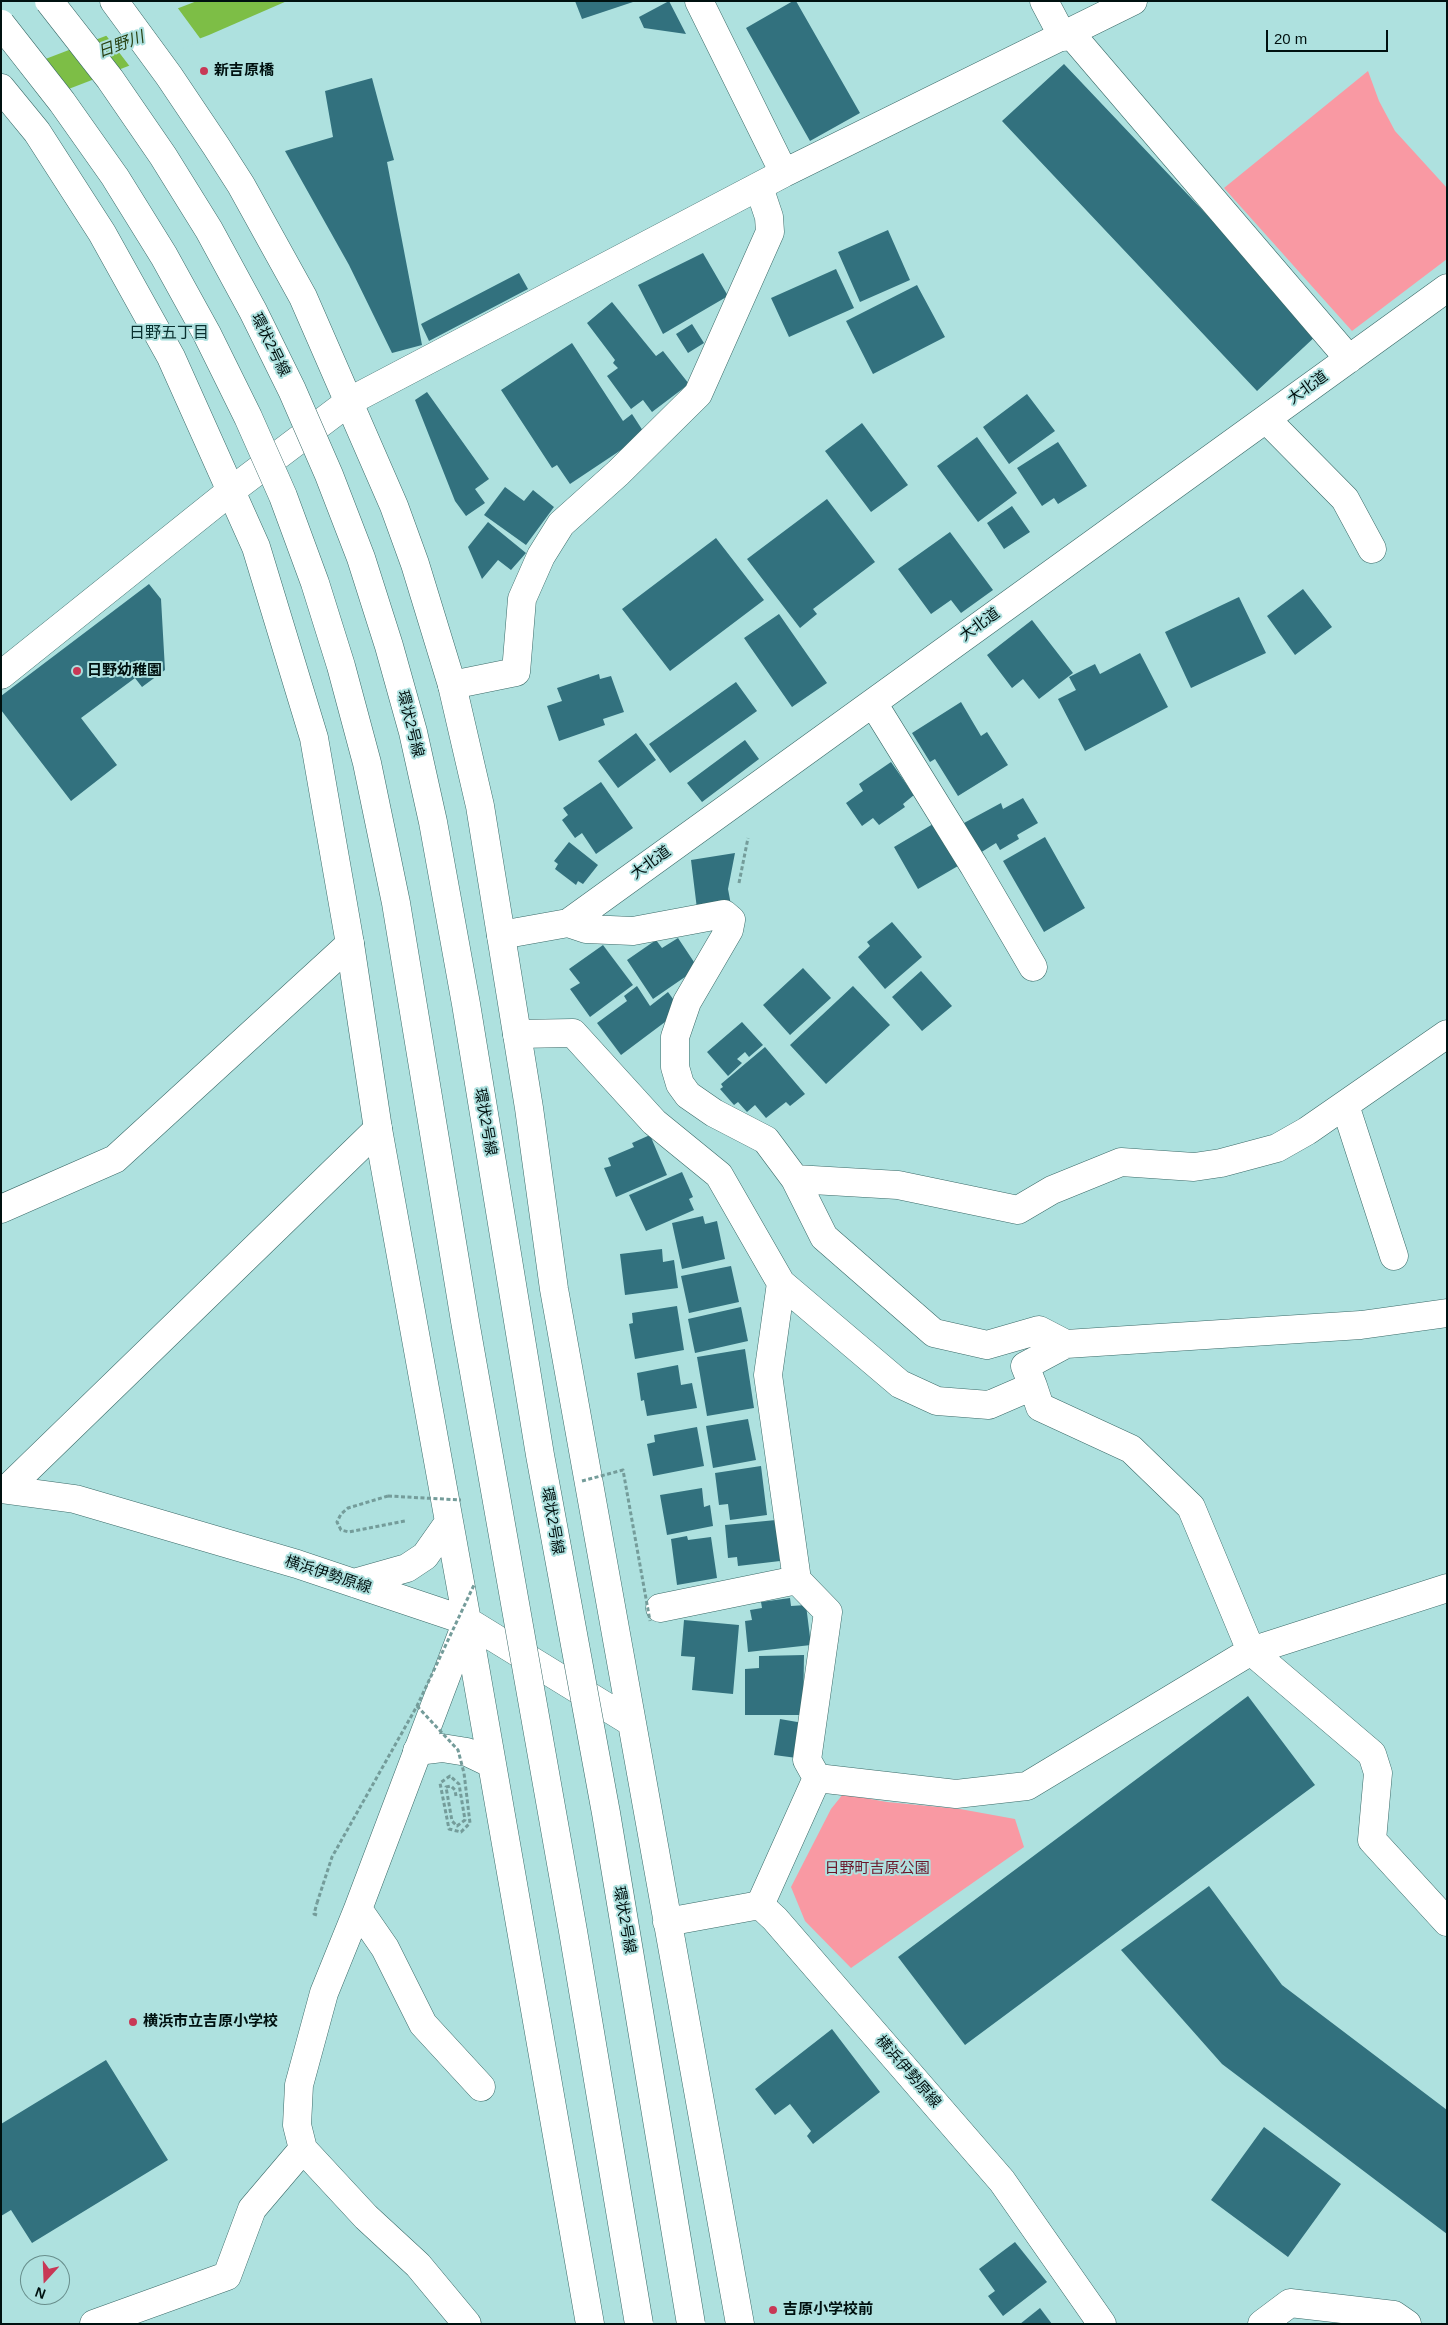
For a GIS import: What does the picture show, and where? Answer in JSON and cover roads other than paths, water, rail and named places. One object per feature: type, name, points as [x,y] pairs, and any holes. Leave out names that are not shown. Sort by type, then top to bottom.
[{"type":"main road","name":"環状2号線","points":[[49,1],[110,79],[163,156],[209,230],[253,311],[292,390],[361,558],[410,723],[433,822],[466,1004],[540,1455],[609,1833],[691,2324]]},
{"type":"main road","points":[[114,1],[169,76],[241,185],[303,297],[350,401],[394,506],[415,564],[452,685],[480,806],[517,1034],[554,1289],[740,2324]]},
{"type":"main road","points":[[699,1],[784,173]]},
{"type":"main road","points":[[1044,1],[1066,35],[1349,359]]},
{"type":"main road","points":[[1,675],[232,490],[350,401],[784,173],[1133,1]]},
{"type":"main road","points":[[1,24],[62,102],[115,177],[164,256],[207,334],[283,496],[315,583],[341,666],[366,763],[396,904],[467,1331],[573,1932],[639,2324]]},
{"type":"main road","points":[[1,88],[37,132],[102,233],[171,357],[256,547],[314,738],[350,944],[378,1129],[456,1511],[467,1621],[590,2324]]},
{"type":"main road","points":[[452,685],[516,672],[522,599],[541,556],[561,524],[618,473],[698,394],[770,232],[769,217],[759,187]]},
{"type":"main road","name":"大北道","points":[[501,935],[568,923],[1447,288]]},
{"type":"main road","points":[[1266,419],[1345,499],[1372,549]]},
{"type":"main road","points":[[873,703],[969,858],[1033,967]]},
{"type":"main road","points":[[568,923],[586,929],[633,931],[724,914],[731,920],[729,930],[687,1002],[675,1037],[676,1067],[680,1084],[688,1095],[714,1113],[766,1140],[795,1179],[824,1238],[934,1333],[986,1345],[1039,1330],[1066,1344],[1361,1325],[1401,1310],[1447,1313]]},
{"type":"main road","points":[[1,1209],[115,1159],[350,944]]},
{"type":"main road","points":[[517,1034],[573,1033],[654,1122],[719,1175],[782,1284],[900,1384],[936,1401],[989,1405],[1029,1376],[1066,1344]]},
{"type":"main road","points":[[795,1179],[898,1185],[1018,1210],[1052,1190],[1121,1162],[1194,1167],[1221,1163],[1277,1148],[1307,1131],[1447,1034]]},
{"type":"main road","points":[[1345,1104],[1394,1256]]},
{"type":"main road","points":[[4,1488],[378,1129]]},
{"type":"main road","points":[[782,1284],[768,1375],[796,1580],[828,1612],[807,1760],[817,1778]]},
{"type":"main road","points":[[1029,1376],[1040,1406],[1130,1450],[1191,1507],[1251,1651],[1372,1754],[1378,1773],[1372,1840],[1447,1922]]},
{"type":"main road","name":"横浜伊勢原線","points":[[4,1488],[75,1499],[297,1564],[467,1621],[632,1722]]},
{"type":"main road","points":[[354,1583],[407,1568],[425,1556],[456,1511]]},
{"type":"main road","points":[[660,1608],[796,1580]]},
{"type":"main road","points":[[817,1778],[956,1794],[1027,1786],[1251,1651],[1447,1588]]},
{"type":"main road","points":[[467,1621],[358,1909],[324,1993],[299,2085],[298,2125],[303,2149],[366,2217],[418,2265],[467,2324]]},
{"type":"main road","points":[[417,1751],[442,1748],[467,1752],[492,1764]]},
{"type":"main road","points":[[667,1922],[760,1905],[817,1778]]},
{"type":"main road","name":"横浜伊勢原線","points":[[760,1905],[775,1919],[1002,2181],[1102,2324]]},
{"type":"main road","points":[[358,1909],[385,1948],[423,2024],[481,2088]]},
{"type":"main road","points":[[94,2324],[227,2276],[252,2208],[303,2149]]},
{"type":"main road","points":[[1262,2324],[1290,2303],[1394,2315],[1407,2324]]},
{"type":"water","name":"日野川","points":[[197,1],[287,1],[209,35],[1,115],[1,76]]},
{"type":"place","name":"新吉原橋","points":[[204,71]]},
{"type":"place","name":"日野幼稚園","points":[[77,671]]},
{"type":"place","name":"横浜市立吉原小学校","points":[[133,2022]]},
{"type":"place","name":"吉原小学校前","points":[[773,2310]]},
{"type":"district","name":"日野五丁目","points":[[169,334]]},
{"type":"park label","name":"日野町吉原公園","points":[[877,1869]]}]
